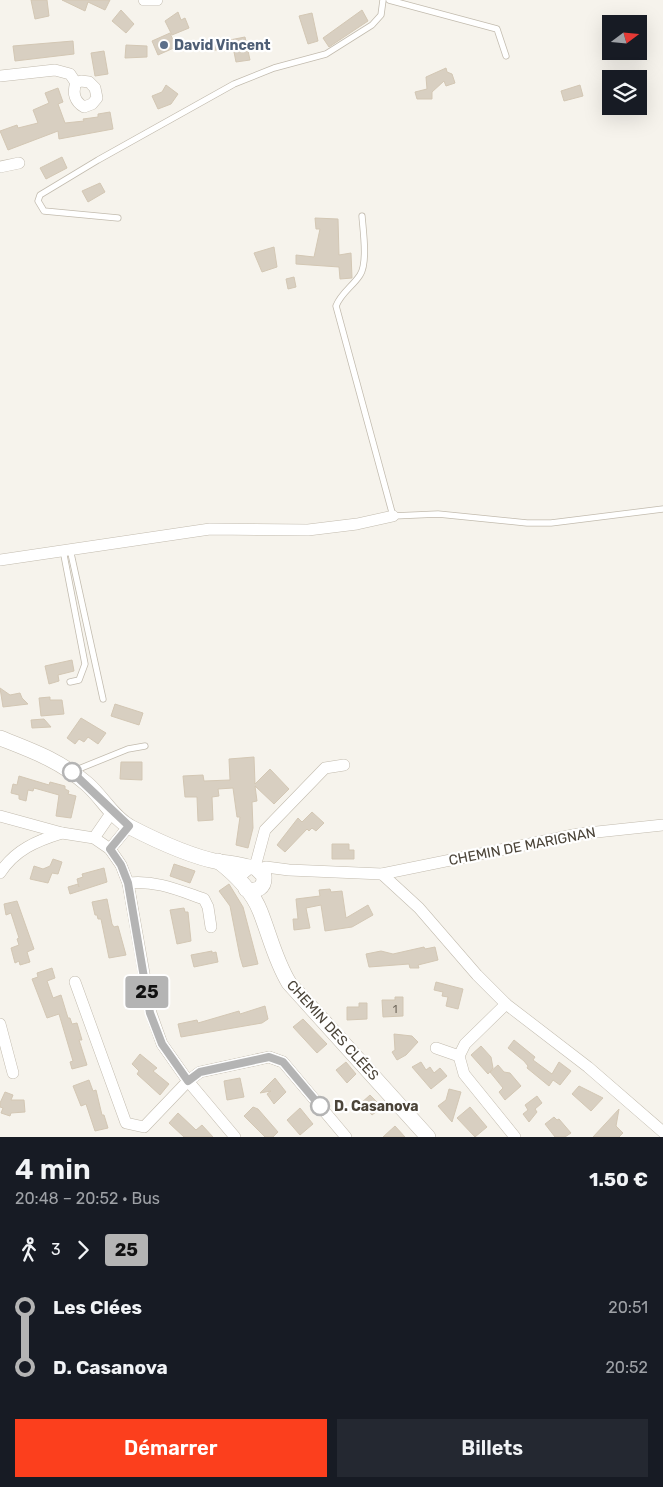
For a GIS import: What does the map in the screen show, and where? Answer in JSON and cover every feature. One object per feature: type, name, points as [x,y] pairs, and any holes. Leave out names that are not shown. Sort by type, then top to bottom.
[{"type":"street","points":[[144,0],[157,0]]},
{"type":"street","points":[[0,76],[55,70],[70,74],[76,83],[80,81],[89,82],[95,88],[97,98],[92,104]]},
{"type":"street","points":[[0,167],[19,163]]},
{"type":"street","points":[[0,560],[210,529],[308,530],[357,524],[393,516]]},
{"type":"street","points":[[0,738],[50,758],[75,774],[112,812],[129,826],[170,846],[218,862],[234,863],[254,877],[265,830],[325,768],[344,764]]},
{"type":"street","points":[[94,838],[112,812]]},
{"type":"street","points":[[0,816],[62,833],[94,838],[110,849],[121,865],[128,883],[150,1013],[162,1044],[188,1081],[235,1137]]},
{"type":"street","name":"CHEMIN DE MARIGNAN","points":[[254,877],[289,870],[382,874],[578,834],[663,825]]},
{"type":"street","points":[[110,849],[129,826]]},
{"type":"street","points":[[0,873],[19,851],[37,841],[62,833]]},
{"type":"street","points":[[382,874],[419,908],[477,975],[506,1004],[588,1067],[663,1132]]},
{"type":"street","name":"CHEMIN DES CLÉES","points":[[254,877],[260,910],[271,947],[289,983],[428,1137]]},
{"type":"street","points":[[128,883],[146,881],[160,883],[204,899],[208,908],[211,927]]},
{"type":"street","points":[[75,982],[126,1123],[144,1127],[188,1081],[200,1072],[269,1057],[283,1062],[346,1137]]},
{"type":"street","points":[[506,1004],[465,1044],[459,1056],[464,1074],[515,1137]]},
{"type":"street","points":[[0,1024],[13,1073]]},
{"type":"street","points":[[436,1048],[459,1056]]},
{"type":"lane","points":[[118,218],[44,212],[38,201],[40,195],[98,160],[234,84],[274,68],[326,54],[372,25],[381,15],[383,0]]},
{"type":"lane","points":[[388,0],[497,29],[506,56]]},
{"type":"lane","points":[[362,216],[365,243],[362,274],[339,299],[336,306],[393,516],[438,514],[527,523],[551,523],[663,509]]},
{"type":"lane","points":[[67,550],[85,664],[78,680],[70,682]]},
{"type":"lane","points":[[67,550],[103,698]]},
{"type":"lane","points":[[75,774],[81,768],[128,749],[145,746]]},
{"type":"building","points":[[31,0],[47,0],[49,16],[35,19]]},
{"type":"building","points":[[62,0],[110,0],[105,10],[88,2],[85,11]]},
{"type":"building","points":[[121,10],[134,24],[126,33],[112,21]]},
{"type":"building","points":[[362,10],[368,21],[329,47],[323,38]]},
{"type":"building","points":[[178,12],[181,20],[185,18],[189,28],[172,35],[165,21]]},
{"type":"building","points":[[312,13],[318,41],[308,44],[299,16]]},
{"type":"building","points":[[170,33],[176,47],[158,55],[152,41]]},
{"type":"building","points":[[245,37],[250,60],[236,62],[233,47],[210,51],[209,44]]},
{"type":"building","points":[[73,41],[74,54],[15,61],[13,46]]},
{"type":"building","points":[[126,45],[147,46],[147,57],[125,58]]},
{"type":"building","points":[[104,51],[108,74],[95,76],[91,53]]},
{"type":"building","points":[[446,68],[447,72],[452,74],[455,83],[446,86],[444,81],[432,92],[432,99],[417,99],[415,92],[427,89],[426,77]]},
{"type":"building","points":[[166,85],[178,94],[171,104],[158,109],[152,96],[162,92]]},
{"type":"building","points":[[580,85],[583,96],[564,101],[561,91]]},
{"type":"building","points":[[58,88],[63,102],[58,104],[65,123],[84,121],[83,119],[98,117],[98,114],[110,112],[113,129],[59,139],[58,131],[8,150],[0,131],[17,125],[18,128],[38,123],[33,110],[49,103],[45,93]]},
{"type":"building","points":[[62,157],[67,168],[46,179],[40,168]]},
{"type":"building","points":[[100,183],[105,192],[88,202],[82,191]]},
{"type":"building","points":[[315,218],[338,219],[339,255],[351,253],[352,278],[340,279],[339,267],[296,264],[296,255],[314,257],[320,229],[316,229]]},
{"type":"building","points":[[274,247],[277,267],[262,272],[254,253]]},
{"type":"building","points":[[294,277],[296,287],[288,289],[286,279]]},
{"type":"building","points":[[72,660],[74,671],[58,675],[59,681],[49,684],[45,666]]},
{"type":"building","points":[[0,688],[10,695],[20,693],[28,704],[3,707]]},
{"type":"building","points":[[50,697],[50,700],[62,700],[64,714],[41,716],[39,698]]},
{"type":"building","points":[[115,704],[143,713],[139,725],[111,716]]},
{"type":"building","points":[[81,718],[106,733],[98,744],[88,737],[84,742],[79,739],[75,744],[67,738]]},
{"type":"building","points":[[44,719],[51,727],[32,728],[31,720]]},
{"type":"building","points":[[254,757],[255,784],[270,769],[289,789],[274,804],[255,786],[257,801],[252,802],[253,828],[248,848],[236,845],[240,817],[237,817],[233,788],[218,789],[219,796],[212,797],[213,820],[198,821],[197,797],[185,797],[183,776],[203,775],[204,781],[230,780],[229,759]]},
{"type":"building","points":[[121,762],[142,762],[142,780],[120,779]]},
{"type":"building","points":[[19,776],[49,785],[50,782],[65,786],[65,789],[69,791],[68,794],[76,796],[71,818],[56,816],[59,795],[34,788],[33,791],[28,790],[26,801],[19,799],[19,795],[11,793],[13,784],[17,785]]},
{"type":"building","points":[[312,812],[324,823],[316,831],[312,828],[309,831],[307,829],[285,852],[277,845],[298,818],[302,822]]},
{"type":"building","points":[[332,844],[349,844],[349,850],[354,850],[354,859],[332,859]]},
{"type":"building","points":[[53,859],[62,862],[58,874],[52,873],[48,883],[30,879],[34,866],[43,869],[50,866]]},
{"type":"building","points":[[174,864],[195,871],[190,883],[170,876]]},
{"type":"building","points":[[104,868],[107,882],[70,894],[68,887],[78,884],[79,887],[77,879],[83,877],[82,874]]},
{"type":"building","points":[[229,884],[243,907],[258,964],[243,967],[230,906],[219,891]]},
{"type":"building","points":[[330,889],[331,892],[342,891],[346,918],[368,905],[373,915],[352,927],[325,931],[321,905],[306,908],[310,928],[294,930],[293,919],[298,919],[296,899],[320,896],[319,890]]},
{"type":"building","points":[[107,899],[112,924],[114,927],[118,926],[126,955],[109,958],[101,919],[98,919],[97,915],[95,915],[92,902]]},
{"type":"building","points":[[17,901],[34,949],[27,952],[30,962],[20,965],[19,961],[15,963],[11,948],[19,945],[17,939],[19,938],[11,913],[6,915],[4,904]]},
{"type":"building","points":[[184,908],[185,912],[188,912],[191,941],[177,944],[170,910]]},
{"type":"building","points":[[424,947],[425,949],[435,947],[438,960],[418,965],[419,968],[410,968],[409,964],[369,967],[366,954],[381,951],[393,954]]},
{"type":"building","points":[[212,951],[212,953],[216,952],[218,962],[194,967],[191,955]]},
{"type":"building","points":[[52,968],[55,978],[47,981],[53,998],[61,995],[68,1018],[70,1018],[72,1024],[77,1023],[82,1040],[79,1040],[87,1065],[72,1069],[70,1062],[73,1061],[59,1014],[47,1018],[32,979],[38,977],[37,973]]},
{"type":"building","points":[[436,982],[463,989],[458,1009],[446,1006],[448,997],[442,996],[443,992],[434,990]]},
{"type":"building","points":[[395,997],[403,997],[403,1016],[383,1017],[382,1000],[395,1000]]},
{"type":"building","points":[[359,1003],[367,1003],[367,1019],[347,1020],[347,1007],[359,1007]]},
{"type":"building","points":[[265,1006],[268,1019],[262,1023],[181,1037],[178,1024],[197,1020],[198,1023],[239,1011],[240,1014]]},
{"type":"building","points":[[303,1019],[327,1044],[317,1053],[293,1027]]},
{"type":"building","points":[[394,1034],[412,1036],[418,1042],[406,1055],[397,1060],[392,1052],[395,1050]]},
{"type":"building","points":[[514,1040],[535,1057],[533,1060],[552,1074],[559,1062],[571,1071],[560,1085],[553,1080],[549,1086],[527,1068],[528,1066],[524,1061],[508,1048]]},
{"type":"building","points":[[481,1046],[491,1057],[493,1068],[488,1074],[471,1055]]},
{"type":"building","points":[[140,1054],[157,1068],[153,1071],[169,1084],[160,1095],[137,1074],[139,1071],[132,1064]]},
{"type":"building","points":[[346,1062],[356,1074],[347,1083],[336,1070]]},
{"type":"building","points":[[421,1062],[426,1070],[430,1067],[434,1073],[440,1068],[447,1076],[431,1089],[412,1067]]},
{"type":"building","points":[[498,1065],[504,1072],[510,1073],[521,1086],[505,1100],[499,1092],[503,1088],[490,1072]]},
{"type":"building","points":[[240,1078],[244,1097],[227,1100],[224,1081]]},
{"type":"building","points":[[275,1078],[286,1092],[274,1104],[267,1094],[271,1091],[260,1093]]},
{"type":"building","points":[[89,1080],[93,1091],[96,1090],[102,1115],[104,1115],[108,1128],[95,1131],[86,1104],[81,1106],[73,1086]]},
{"type":"building","points":[[579,1086],[603,1098],[591,1111],[572,1094]]},
{"type":"building","points":[[449,1089],[461,1092],[452,1122],[438,1106],[446,1100]]},
{"type":"building","points":[[5,1092],[13,1095],[11,1100],[24,1100],[25,1112],[11,1113],[10,1116],[1,1113],[3,1108],[0,1107],[0,1103]]},
{"type":"building","points":[[370,1095],[382,1107],[372,1115],[360,1104]]},
{"type":"building","points":[[537,1096],[542,1103],[535,1109],[537,1112],[529,1122],[523,1114],[528,1110],[525,1105]]},
{"type":"building","points":[[253,1107],[258,1109],[278,1132],[273,1137],[265,1137],[244,1116]]},
{"type":"building","points":[[470,1107],[487,1127],[475,1137],[457,1118]]},
{"type":"building","points":[[300,1108],[313,1124],[300,1135],[287,1120]]},
{"type":"building","points":[[619,1109],[616,1126],[623,1133],[619,1137],[593,1137]]},
{"type":"building","points":[[178,1113],[196,1130],[202,1125],[213,1137],[184,1137],[169,1123]]},
{"type":"building","points":[[554,1117],[557,1120],[559,1119],[571,1133],[565,1137],[555,1137],[545,1124]]},
{"type":"building","points":[[395,1126],[405,1137],[383,1137]]},
{"type":"bus line","name":"25","points":[[72,772],[89,786],[120,820],[129,826],[110,849],[121,865],[128,883],[150,1013],[162,1044],[188,1081],[200,1072],[269,1057],[283,1062],[320,1106]]},
{"type":"place","name":"David Vincent","points":[[164,45]]},
{"type":"place","name":"D. Casanova","points":[[320,1106]]}]
